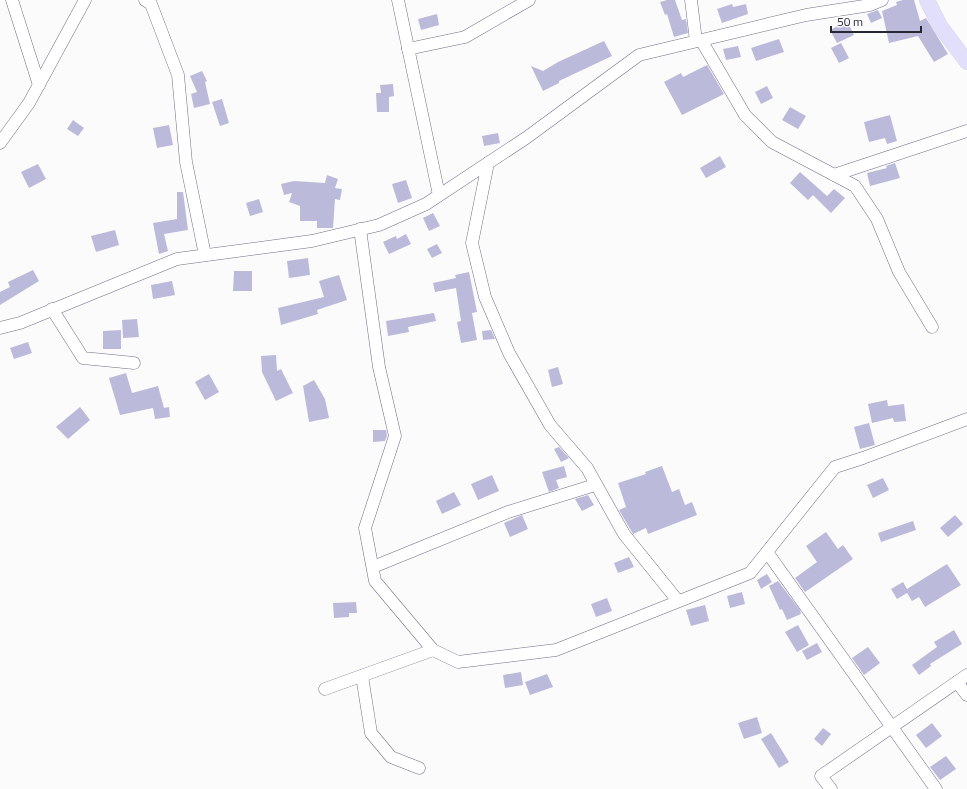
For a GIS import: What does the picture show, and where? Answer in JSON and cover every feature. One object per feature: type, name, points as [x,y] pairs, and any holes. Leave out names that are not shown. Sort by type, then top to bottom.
[{"type":"main road","points":[[927,0],[940,26],[967,62]]},
{"type":"street","points":[[12,0],[39,85]]},
{"type":"street","points":[[0,143],[29,103],[85,0]]},
{"type":"street","points":[[146,0],[151,4],[178,75],[186,162],[205,255]]},
{"type":"street","points":[[398,0],[439,195]]},
{"type":"street","points":[[408,49],[465,37],[529,0]]},
{"type":"street","points":[[691,0],[699,41],[745,115],[772,142],[855,186],[877,219],[899,272],[932,327]]},
{"type":"street","points":[[0,328],[20,323],[177,259],[312,241],[379,225],[426,204],[526,138],[639,55],[806,15],[870,4],[882,0]]},
{"type":"street","points":[[834,175],[967,131]]},
{"type":"street","points":[[488,163],[472,243],[485,298],[509,353],[550,425],[587,468],[595,485],[624,534],[678,601]]},
{"type":"street","points":[[360,229],[379,367],[395,436],[365,528],[375,581],[433,650],[458,662],[556,650],[750,573],[835,467],[967,419]]},
{"type":"street","points":[[52,309],[83,358],[134,363]]},
{"type":"street","points":[[373,567],[508,512],[595,485]]},
{"type":"street","points":[[767,552],[936,789]]},
{"type":"street","points":[[324,689],[433,650]]},
{"type":"street","points":[[362,676],[371,733],[391,757],[418,768]]},
{"type":"street","points":[[831,789],[821,776],[962,678],[967,695]]},
{"type":"building","points":[[675,0],[682,20],[686,19],[688,33],[674,37],[667,14],[665,15],[660,2]]},
{"type":"building","points":[[903,0],[914,0],[920,21],[926,18],[948,54],[934,62],[918,36],[889,43],[882,11],[897,5],[896,2]]},
{"type":"building","points":[[732,4],[733,7],[746,4],[748,14],[722,23],[717,9]]},
{"type":"building","points":[[878,10],[882,18],[871,23],[867,14]]},
{"type":"building","points":[[437,14],[439,25],[421,30],[418,19]]},
{"type":"building","points":[[847,21],[854,35],[837,43],[830,30]]},
{"type":"building","points":[[779,39],[784,52],[756,61],[751,48]]},
{"type":"building","points":[[604,41],[612,56],[559,81],[559,83],[543,91],[531,66],[543,71],[558,62]]},
{"type":"building","points":[[841,43],[849,58],[839,63],[831,48]]},
{"type":"building","points":[[738,46],[741,57],[726,60],[723,49]]},
{"type":"building","points":[[707,65],[724,94],[682,115],[664,82],[681,73],[683,77]]},
{"type":"building","points":[[202,71],[207,81],[205,82],[210,104],[194,108],[191,94],[197,92],[190,76]]},
{"type":"building","points":[[393,84],[394,96],[389,97],[389,112],[377,112],[376,93],[381,93],[380,85]]},
{"type":"building","points":[[767,86],[773,98],[761,104],[755,92]]},
{"type":"building","points":[[222,99],[229,123],[220,126],[212,102]]},
{"type":"building","points":[[790,107],[806,116],[798,129],[782,120]]},
{"type":"building","points":[[890,115],[897,141],[887,144],[885,138],[869,142],[864,122]]},
{"type":"building","points":[[73,120],[84,128],[78,136],[67,129]]},
{"type":"building","points":[[169,125],[173,145],[157,148],[153,128]]},
{"type":"building","points":[[498,133],[500,143],[484,146],[482,136]]},
{"type":"building","points":[[720,156],[726,167],[706,178],[700,168]]},
{"type":"building","points":[[895,163],[900,178],[870,186],[867,173],[887,168],[886,166]]},
{"type":"building","points":[[38,164],[46,179],[29,188],[21,172]]},
{"type":"building","points":[[800,172],[827,196],[834,189],[845,198],[831,213],[813,195],[808,200],[790,183]]},
{"type":"building","points":[[327,175],[338,179],[335,188],[342,189],[340,200],[335,199],[333,228],[317,228],[317,221],[300,221],[300,206],[289,202],[292,193],[284,195],[281,184],[294,181],[325,183]]},
{"type":"building","points":[[406,180],[412,198],[398,203],[392,184]]},
{"type":"building","points":[[177,192],[183,192],[188,230],[164,234],[168,251],[159,254],[153,223],[177,219]]},
{"type":"building","points":[[259,199],[263,212],[250,216],[246,203]]},
{"type":"building","points":[[433,213],[440,226],[429,231],[423,218]]},
{"type":"building","points":[[115,230],[119,245],[96,252],[91,236]]},
{"type":"building","points":[[406,234],[411,244],[389,254],[383,242],[396,236],[397,239]]},
{"type":"building","points":[[437,244],[442,253],[432,258],[427,249]]},
{"type":"building","points":[[308,258],[310,275],[289,278],[287,261]]},
{"type":"building","points":[[33,270],[39,281],[0,305],[0,292],[10,287],[8,282]]},
{"type":"building","points":[[234,271],[252,271],[252,291],[233,291]]},
{"type":"building","points":[[469,272],[477,312],[472,313],[477,340],[461,343],[457,322],[461,321],[456,288],[435,292],[433,283],[456,278],[455,275]]},
{"type":"building","points":[[339,275],[347,300],[317,310],[318,314],[281,325],[278,308],[324,297],[319,281]]},
{"type":"building","points":[[172,281],[175,295],[153,299],[151,285]]},
{"type":"building","points":[[434,313],[436,321],[408,327],[409,332],[388,336],[386,321]]},
{"type":"building","points":[[137,319],[139,337],[123,338],[122,320]]},
{"type":"building","points":[[121,330],[121,349],[103,349],[103,331]]},
{"type":"building","points":[[491,330],[495,339],[483,340],[482,331]]},
{"type":"building","points":[[28,342],[32,353],[14,359],[10,348]]},
{"type":"building","points":[[276,355],[277,371],[281,369],[293,393],[276,401],[262,372],[261,356]]},
{"type":"building","points":[[558,367],[563,384],[552,387],[548,370]]},
{"type":"building","points":[[126,373],[132,393],[158,386],[164,408],[169,407],[170,417],[155,419],[153,408],[120,415],[109,378]]},
{"type":"building","points":[[209,374],[219,392],[205,400],[195,382]]},
{"type":"building","points":[[314,380],[325,399],[329,418],[309,422],[303,386]]},
{"type":"building","points":[[887,400],[888,406],[904,404],[906,421],[894,422],[893,418],[872,423],[868,404]]},
{"type":"building","points":[[80,407],[90,420],[68,439],[56,427]]},
{"type":"building","points":[[869,423],[875,445],[860,449],[854,427]]},
{"type":"building","points":[[373,430],[386,430],[387,436],[385,441],[373,442]]},
{"type":"building","points":[[559,447],[569,458],[561,462],[554,449]]},
{"type":"building","points":[[564,466],[567,477],[556,480],[559,488],[549,492],[542,472]]},
{"type":"building","points":[[662,466],[672,492],[679,489],[685,505],[692,502],[697,515],[648,534],[646,528],[633,534],[619,510],[626,507],[618,483],[646,474],[645,472]]},
{"type":"building","points":[[492,475],[499,491],[478,500],[471,484]]},
{"type":"building","points":[[883,478],[889,490],[873,498],[867,485]]},
{"type":"building","points":[[454,492],[461,505],[442,514],[436,501]]},
{"type":"building","points":[[588,495],[594,505],[582,511],[575,499]]},
{"type":"building","points":[[522,515],[528,529],[510,537],[504,523]]},
{"type":"building","points":[[955,515],[963,524],[948,537],[940,528]]},
{"type":"building","points":[[913,521],[916,530],[881,542],[878,533]]},
{"type":"building","points":[[826,532],[838,549],[843,545],[853,559],[805,592],[795,578],[817,562],[806,546]]},
{"type":"building","points":[[629,557],[634,567],[618,573],[614,563]]},
{"type":"building","points":[[947,564],[961,585],[925,607],[919,597],[912,601],[907,593],[897,599],[891,589],[903,582],[907,589]]},
{"type":"building","points":[[767,574],[772,582],[761,589],[757,580]]},
{"type":"building","points":[[778,581],[800,610],[801,614],[787,620],[782,609],[780,610],[769,586]]},
{"type":"building","points":[[742,592],[745,604],[730,608],[727,596]]},
{"type":"building","points":[[607,598],[612,611],[596,617],[591,604]]},
{"type":"building","points":[[356,602],[357,613],[349,613],[349,617],[334,618],[333,603]]},
{"type":"building","points":[[705,605],[709,621],[691,626],[686,610]]},
{"type":"building","points":[[798,625],[809,645],[797,652],[785,632]]},
{"type":"building","points":[[954,630],[962,644],[930,664],[931,666],[919,675],[912,665],[937,647],[934,642]]},
{"type":"building","points":[[817,643],[822,652],[807,660],[802,651]]},
{"type":"building","points":[[868,647],[880,663],[864,675],[852,658]]},
{"type":"building","points":[[521,672],[523,685],[505,688],[503,675]]},
{"type":"building","points":[[547,674],[553,687],[530,695],[525,682]]},
{"type":"building","points":[[757,717],[762,733],[744,739],[738,723]]},
{"type":"building","points":[[932,723],[942,736],[926,748],[916,735]]},
{"type":"building","points":[[823,728],[831,734],[822,746],[814,739]]},
{"type":"building","points":[[771,733],[789,762],[779,768],[761,739]]},
{"type":"building","points":[[946,756],[956,769],[940,780],[930,767]]}]
